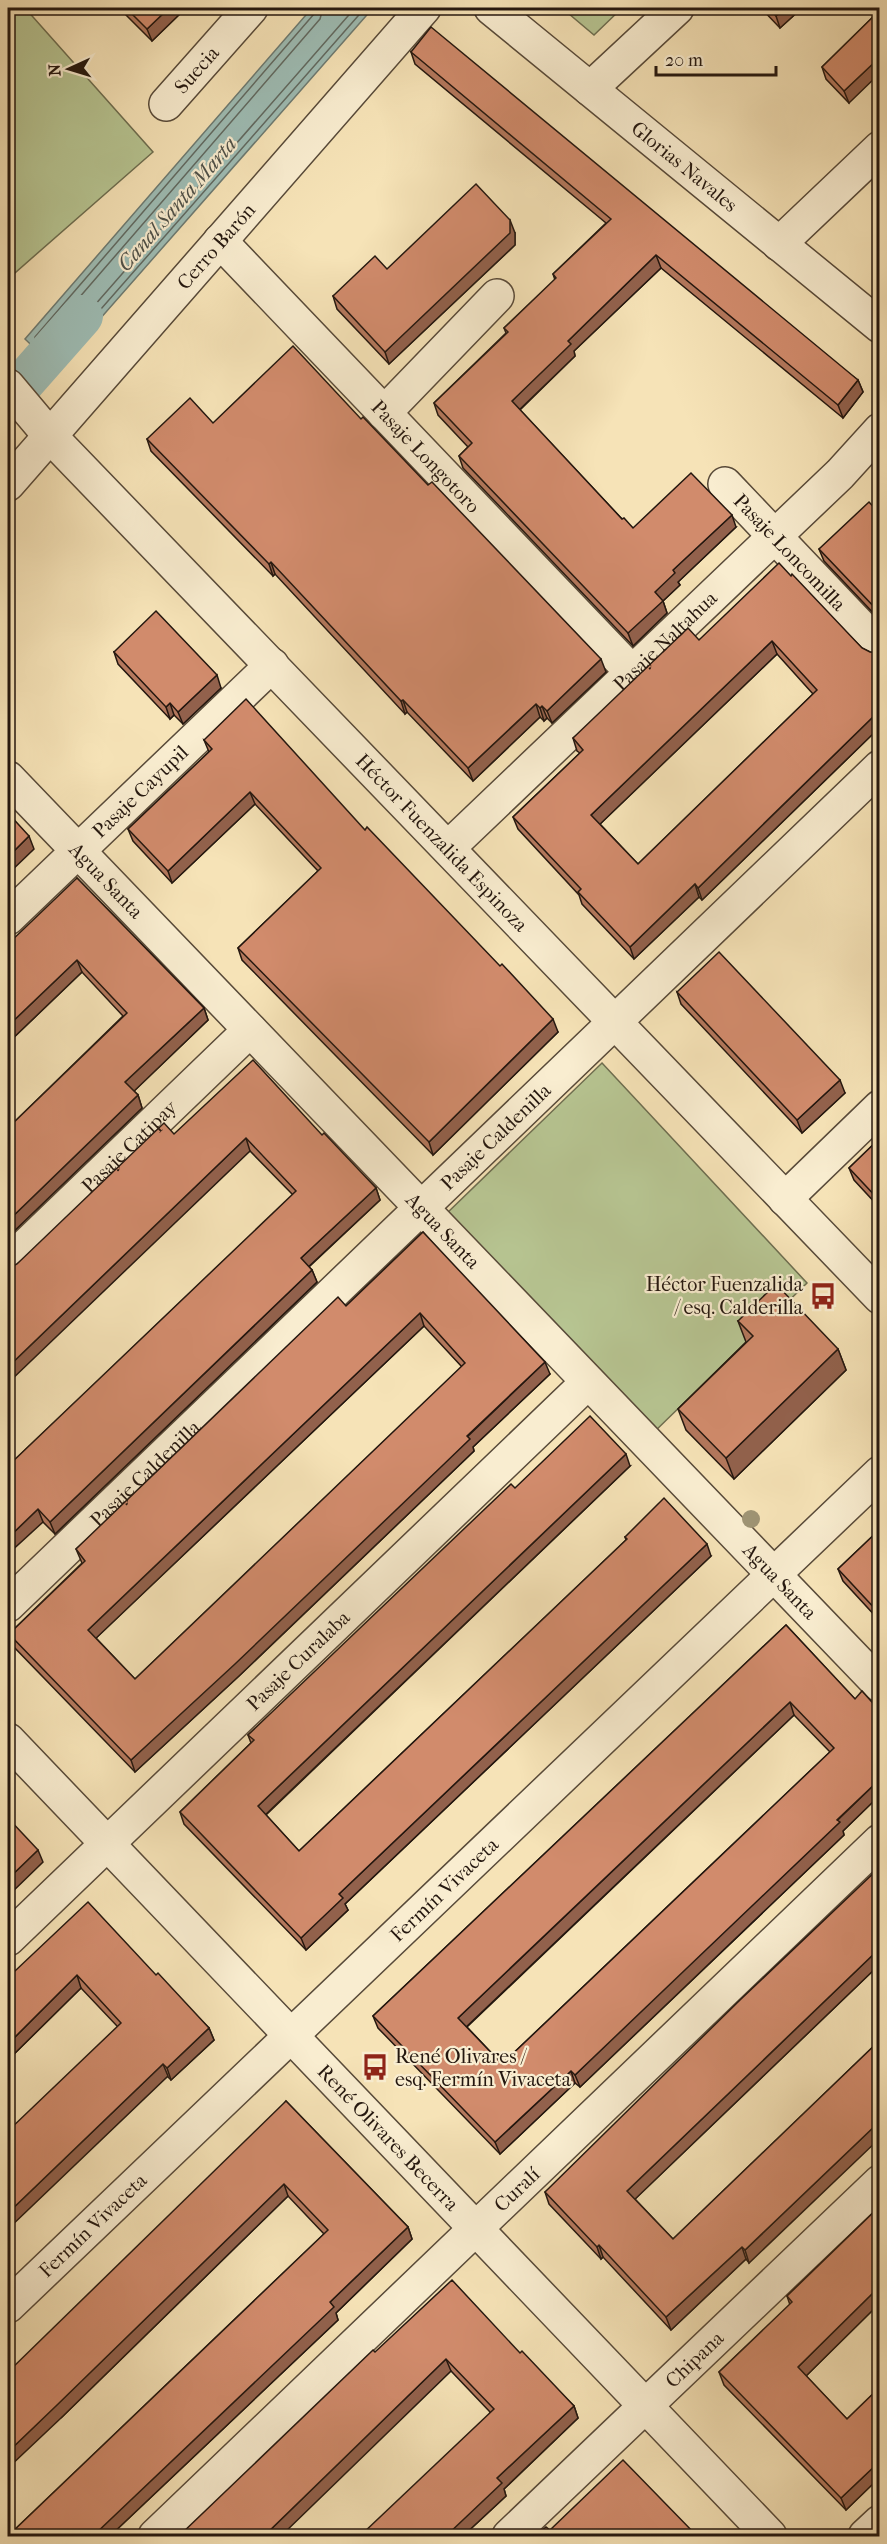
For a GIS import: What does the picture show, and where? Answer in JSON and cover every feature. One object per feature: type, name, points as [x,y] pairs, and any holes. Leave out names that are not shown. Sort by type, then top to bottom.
[{"type":"street","name":"Suecia","points":[[166,104],[251,8]]},
{"type":"street","name":"Cerro Barón","points":[[8,484],[49,434],[424,8]]},
{"type":"street","name":"Glorias Navales","points":[[490,8],[879,326]]},
{"type":"street","points":[[590,89],[677,8]]},
{"type":"street","points":[[779,244],[879,148]]},
{"type":"street","name":"Pasaje Longotoro","points":[[220,242],[632,672]]},
{"type":"street","points":[[384,413],[497,296]]},
{"type":"street","name":"Héctor Fuenzalida Espinoza","points":[[8,386],[49,434],[879,1297]]},
{"type":"street","name":"Pasaje Naltahua","points":[[448,848],[840,474],[879,430]]},
{"type":"street","name":"Pasaje Loncomilla","points":[[724,484],[879,647]]},
{"type":"street","name":"Pasaje Cayupil","points":[[8,918],[272,665]]},
{"type":"street","name":"Pasaje Caldenilla","points":[[8,1605],[879,767]]},
{"type":"street","name":"Agua Santa","points":[[8,778],[879,1685]]},
{"type":"street","name":"Pasaje Catipay","points":[[8,1263],[250,1030]]},
{"type":"street","points":[[785,1199],[879,1107]]},
{"type":"street","name":"Pasaje Curalaba","points":[[8,1939],[588,1382]]},
{"type":"street","name":"Fermín Vivaceta","points":[[8,2306],[879,1473]]},
{"type":"street","name":"René Olivares Becerra","points":[[8,1740],[770,2536]]},
{"type":"street","name":"Curalí","points":[[155,2536],[879,1841]]},
{"type":"street","name":"Chipana","points":[[509,2536],[879,2182]]},
{"type":"street","points":[[865,2536],[879,2522]]},
{"type":"green space","points":[[8,8],[25,8],[153,152],[8,279]]},
{"type":"green space","points":[[562,8],[622,8],[594,35]]},
{"type":"green space","points":[[602,1063],[807,1283],[649,1437],[444,1216]]},
{"type":"water","points":[[312,8],[373,8],[56,369],[25,339]]},
{"type":"building","points":[[126,8],[169,8],[147,29]]},
{"type":"building","points":[[768,8],[784,8],[776,16]]},
{"type":"building","points":[[879,11],[879,58],[844,91],[822,67]]},
{"type":"building","points":[[431,27],[858,380],[838,405],[656,255],[568,341],[571,344],[512,401],[633,528],[691,473],[732,515],[673,570],[675,573],[655,592],[663,601],[628,633],[459,456],[472,443],[434,403],[508,332],[504,328],[556,278],[553,274],[611,219],[411,52]]},
{"type":"building","points":[[476,184],[510,220],[510,233],[385,352],[333,296],[375,256],[387,269]]},
{"type":"building","points":[[293,346],[361,419],[363,417],[428,485],[432,482],[601,659],[547,711],[536,704],[468,768],[403,700],[401,701],[271,562],[269,564],[147,439],[190,398],[213,423]]},
{"type":"building","points":[[869,502],[879,513],[879,612],[819,549]]},
{"type":"building","points":[[779,563],[862,648],[879,653],[879,711],[698,888],[695,884],[630,947],[578,892],[581,889],[513,817],[583,750],[573,738],[688,628],[699,640]],"holes":[[[772,641],[817,690],[638,864],[591,815]]]},
{"type":"building","points":[[156,611],[217,675],[178,712],[170,703],[166,707],[114,652]]},
{"type":"building","points":[[246,699],[365,830],[367,827],[553,1019],[429,1142],[238,948],[321,868],[250,792],[168,871],[128,829],[212,749],[204,740]]},
{"type":"building","points":[[8,813],[29,836],[8,857]]},
{"type":"building","points":[[77,878],[204,1008],[125,1082],[138,1095],[8,1221],[8,1128],[127,1013],[77,960],[8,1026],[8,944]]},
{"type":"building","points":[[719,952],[840,1080],[797,1120],[677,992]]},
{"type":"building","points":[[253,1060],[322,1135],[324,1133],[376,1188],[301,1258],[312,1270],[50,1522],[38,1509],[8,1538],[8,1466],[296,1191],[246,1138],[8,1367],[8,1269],[17,1264],[164,1123],[174,1134]]},
{"type":"building","points":[[879,1139],[879,1200],[849,1168]]},
{"type":"building","points":[[423,1232],[545,1362],[467,1436],[470,1439],[442,1466],[131,1760],[9,1634],[85,1561],[76,1549],[338,1297],[346,1306]],"holes":[[[420,1313],[465,1363],[135,1679],[88,1630]]]},
{"type":"building","points":[[776,1284],[838,1349],[726,1458],[678,1409],[753,1336],[738,1321]]},
{"type":"building","points":[[590,1416],[626,1454],[258,1806],[299,1851],[627,1539],[625,1537],[664,1498],[707,1544],[339,1894],[343,1898],[301,1938],[180,1812],[254,1740],[248,1735],[511,1484],[515,1488]]},
{"type":"building","points":[[879,1530],[879,1613],[838,1569]]},
{"type":"building","points":[[786,1625],[855,1699],[862,1691],[879,1710],[879,1780],[837,1820],[840,1822],[575,2075],[571,2071],[495,2142],[373,2016]],"holes":[[[790,1702],[834,1748],[502,2064],[458,2018]]]},
{"type":"building","points":[[8,1818],[38,1850],[8,1879]]},
{"type":"building","points":[[879,1868],[879,1949],[627,2191],[673,2239],[879,2041],[879,2122],[745,2250],[742,2247],[666,2317],[599,2245],[597,2247],[545,2192],[740,2000]]},
{"type":"building","points":[[88,1902],[209,2028],[167,2068],[163,2064],[8,2213],[8,2131],[121,2023],[77,1975],[8,2044],[8,1965],[15,1971]]},
{"type":"building","points":[[286,2101],[408,2227],[330,2302],[334,2307],[93,2536],[8,2536],[328,2230],[284,2184],[8,2452],[8,2372]]},
{"type":"building","points":[[879,2207],[879,2287],[798,2367],[847,2419],[879,2388],[879,2462],[841,2498],[719,2372],[792,2302],[787,2296]]},
{"type":"building","points":[[452,2280],[520,2353],[522,2351],[574,2406],[497,2478],[502,2483],[446,2536],[360,2536],[494,2409],[446,2359],[264,2536],[179,2536],[373,2350],[375,2352]]},
{"type":"building","points":[[623,2460],[697,2536],[535,2536],[546,2527],[550,2530]]},
{"type":"waterway","name":"Canal Santa Marta","points":[[8,400],[82,316]]},
{"type":"place","name":"Héctor Fuenzalida / esq. Calderilla","points":[[823,1296]]},
{"type":"place","name":"René Olivares / esq. Fermín Vivaceta","points":[[375,2067]]}]
